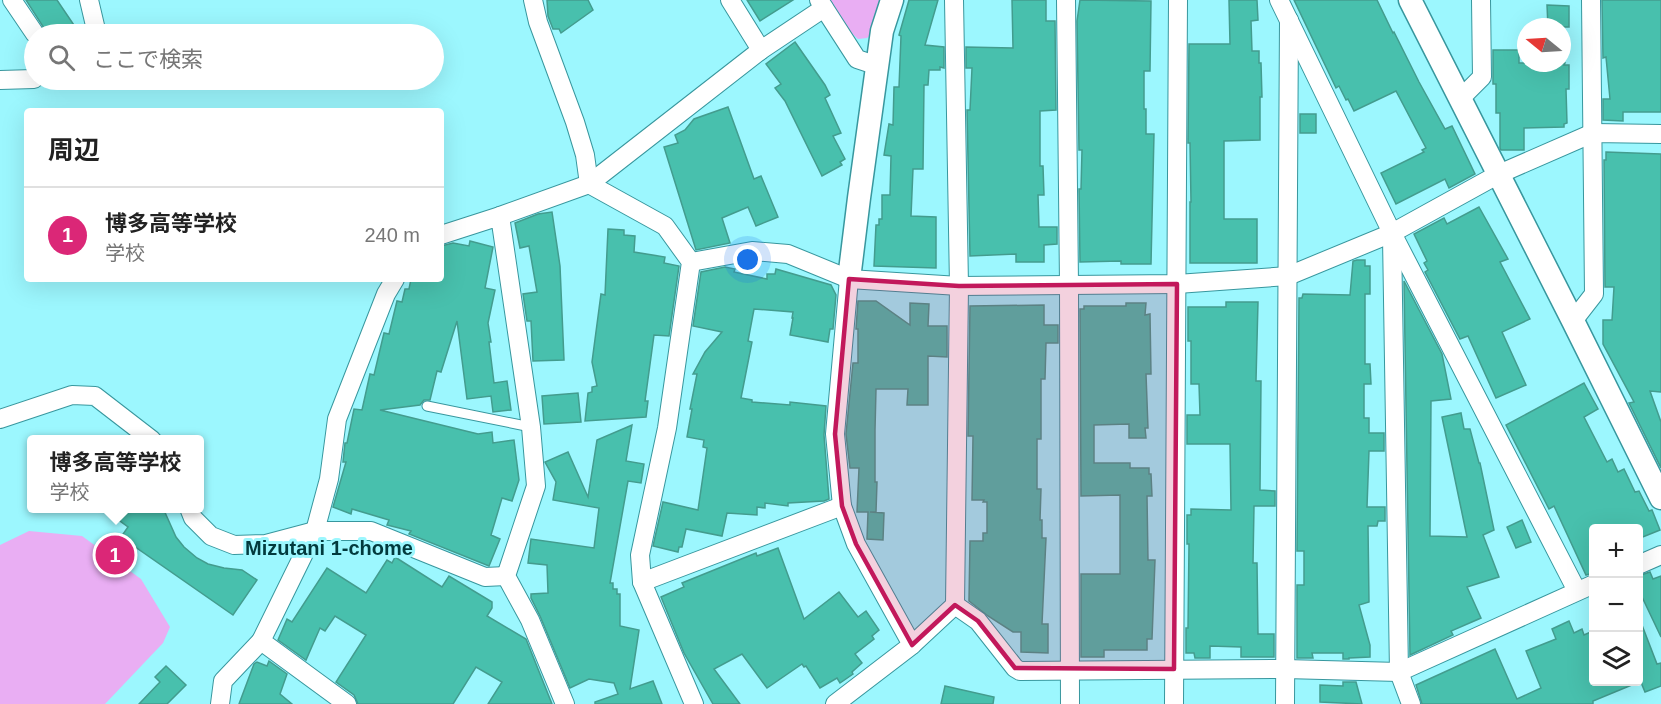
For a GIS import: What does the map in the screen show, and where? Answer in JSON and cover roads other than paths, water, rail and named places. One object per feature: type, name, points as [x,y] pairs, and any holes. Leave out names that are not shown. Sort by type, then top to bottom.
[{"type":"street","points":[[12,0],[28,24]]},
{"type":"street","points":[[89,0],[95,24]]},
{"type":"street","points":[[532,0],[575,122],[585,155],[589,184]]},
{"type":"street","points":[[730,0],[761,50]]},
{"type":"street","points":[[892,0],[882,31],[859,198],[849,279],[836,434],[842,506],[856,544],[912,645]]},
{"type":"street","points":[[835,704],[912,645],[955,605],[959,286],[954,0]]},
{"type":"street","points":[[1065,0],[1069,285],[1070,704]]},
{"type":"street","points":[[1174,704],[1178,0]]},
{"type":"street","points":[[955,605],[978,621],[1015,668],[1020,671],[1285,669],[1399,672],[1586,588],[1392,232],[1279,0]]},
{"type":"street","points":[[1410,0],[1574,321],[1661,498]]},
{"type":"street","points":[[1461,98],[1482,77],[1481,0]]},
{"type":"street","points":[[1574,321],[1594,294],[1592,0]]},
{"type":"street","points":[[444,234],[589,184],[822,4],[857,59],[878,66]]},
{"type":"street","points":[[1285,704],[1289,20]]},
{"type":"street","points":[[0,80],[24,79]]},
{"type":"street","points":[[691,262],[752,251],[788,254],[849,279],[959,286],[1177,284],[1288,276],[1392,232],[1499,174],[1593,133],[1661,134]]},
{"type":"street","points":[[589,184],[665,226],[691,262],[667,428],[640,555],[642,582],[694,704]]},
{"type":"street","points":[[500,216],[531,427],[536,486],[506,576],[530,620],[565,704]]},
{"type":"street","points":[[1392,232],[1399,672],[1411,704]]},
{"type":"street","points":[[220,704],[223,681],[261,641],[315,531],[328,479],[337,419],[386,294],[393,282]]},
{"type":"street","points":[[0,419],[72,395],[95,396],[146,435]]},
{"type":"street","points":[[642,582],[842,506]]},
{"type":"street","points":[[191,513],[211,536],[234,545],[266,544],[315,531],[371,531],[485,578],[506,576]]},
{"type":"street","points":[[1643,563],[1661,555]]},
{"type":"street","points":[[261,641],[347,704]]},
{"type":"lane","points":[[427,406],[531,427]]},
{"type":"place","name":"博多高等学校","points":[[115,555]]},
{"type":"district","name":"Mizutani 1-chome","points":[[329,548]]}]
